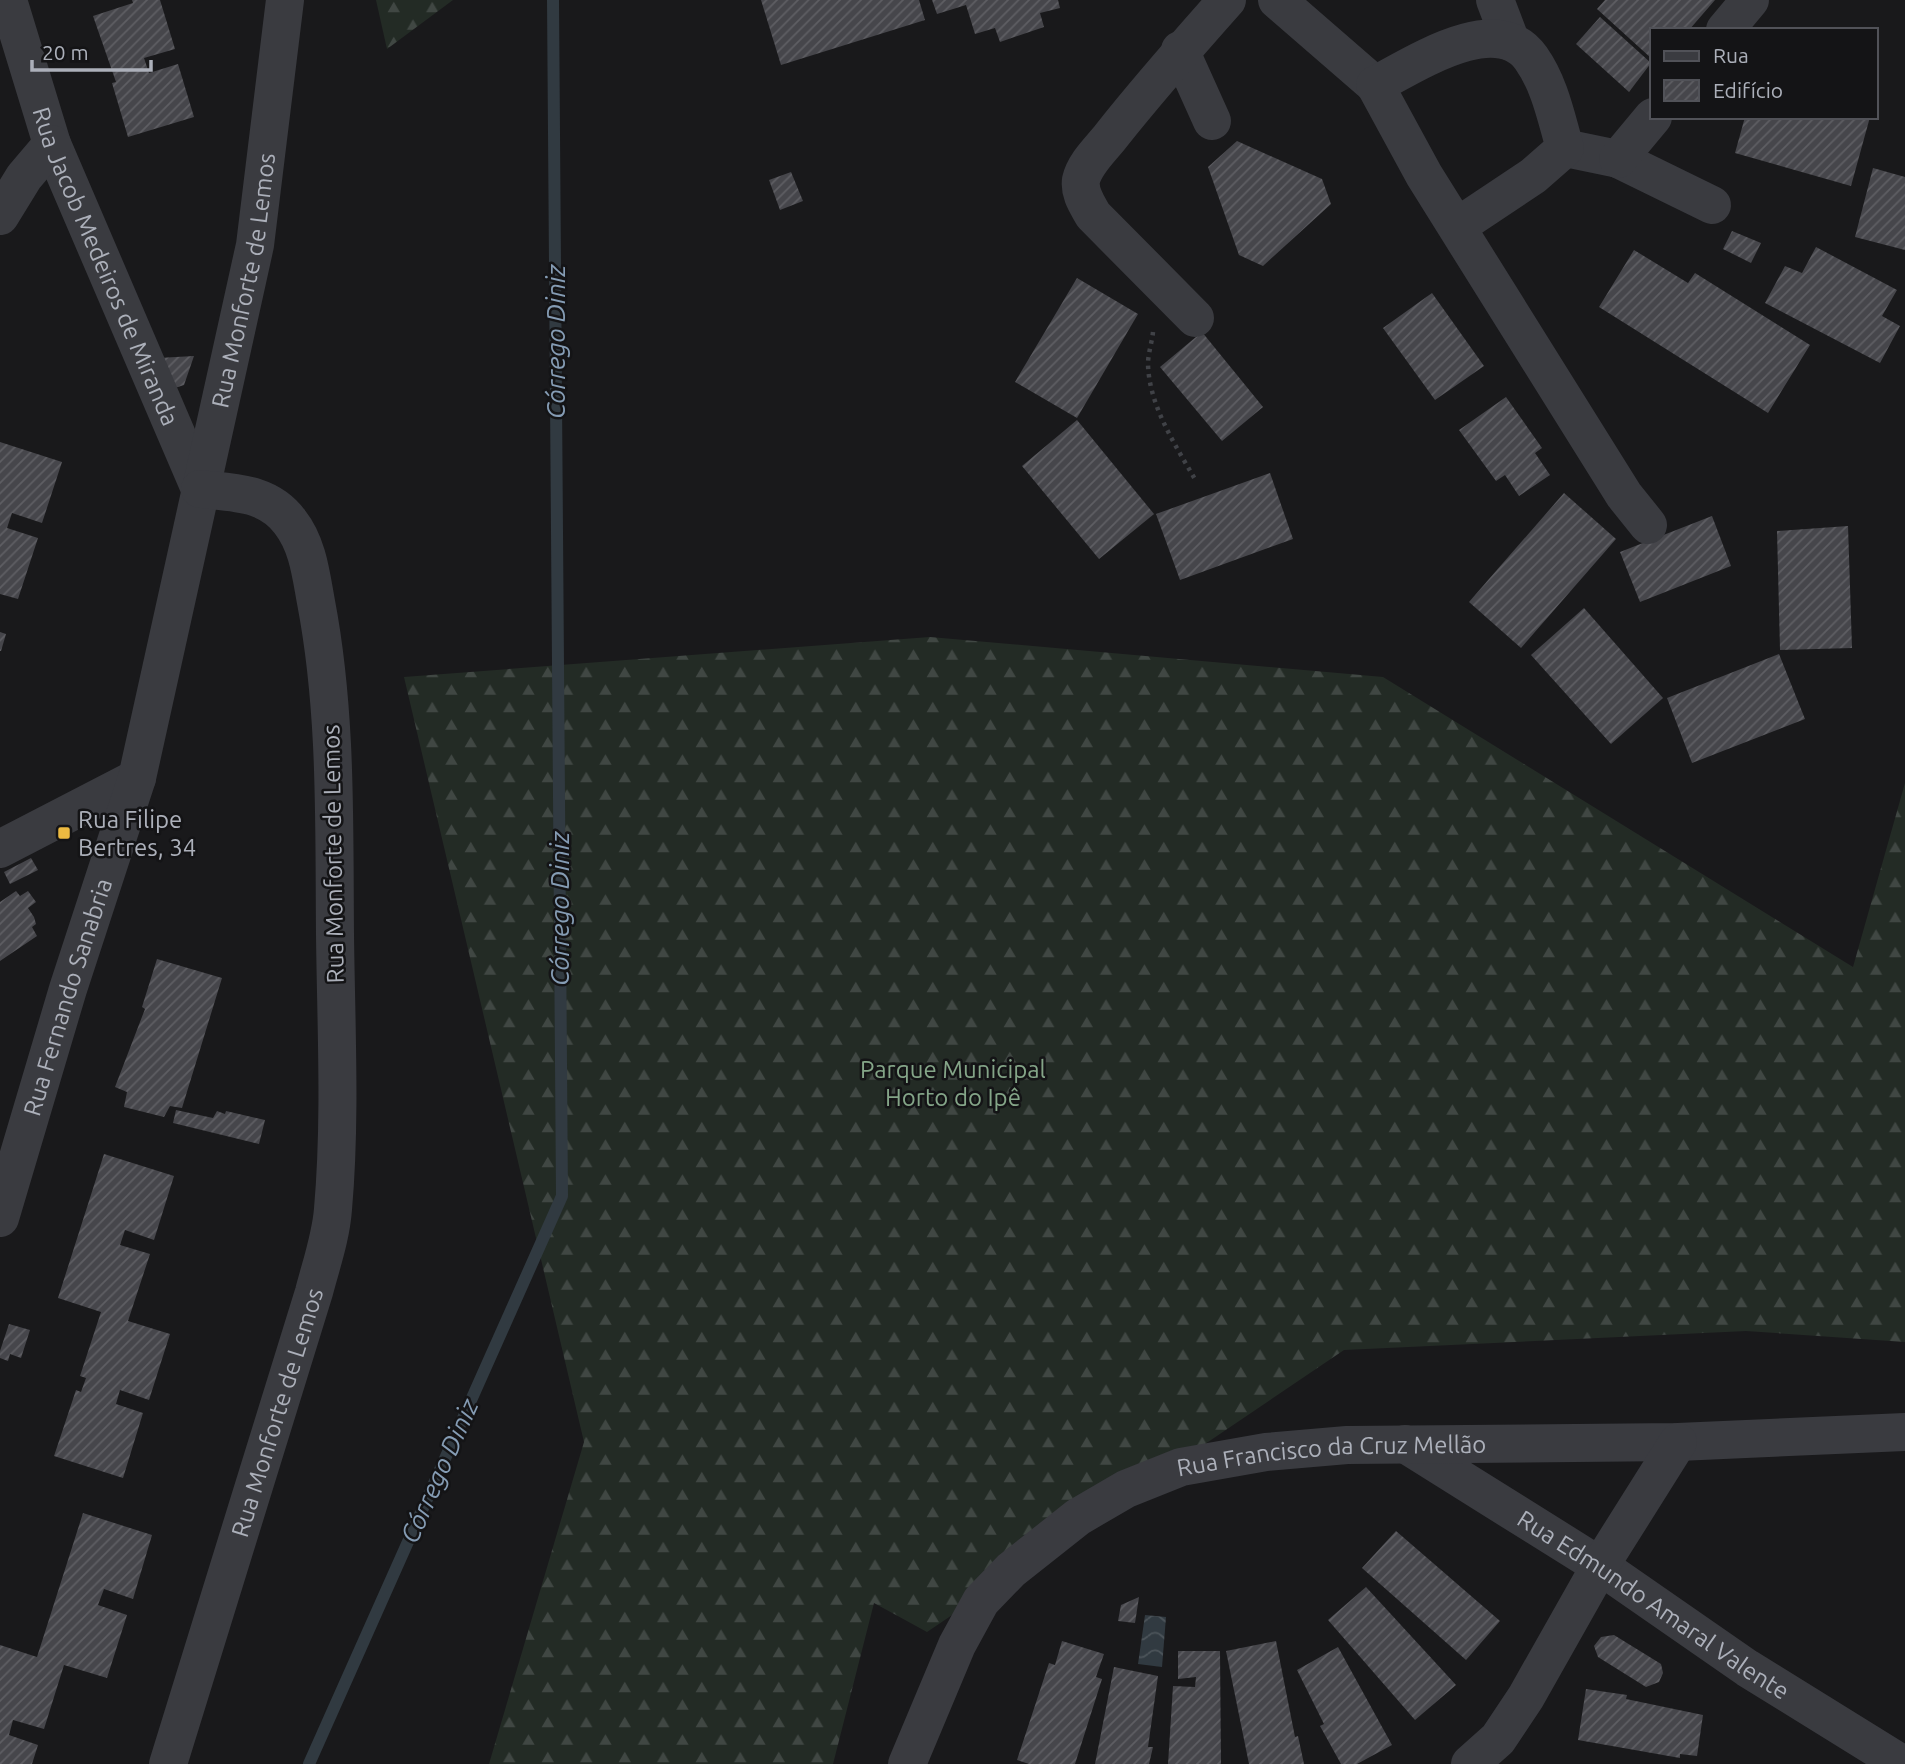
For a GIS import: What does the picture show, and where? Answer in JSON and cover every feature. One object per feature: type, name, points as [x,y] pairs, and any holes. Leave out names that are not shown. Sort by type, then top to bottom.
[{"type":"street","name":"Rua Jacob Medeiros de Miranda","points":[[8,0],[52,144],[200,489]]},
{"type":"street","name":"Rua Monforte de Lemos","points":[[168,1764],[314,1292],[333,1213],[338,1124],[333,747],[323,637],[303,544],[290,522],[274,505],[253,495],[200,489],[255,245],[285,0]]},
{"type":"street","points":[[1195,318],[1093,215],[1083,197],[1080,183],[1084,170],[1180,50],[1227,0]]},
{"type":"street","points":[[1277,0],[1375,85],[1424,175],[1624,495],[1648,525]]},
{"type":"street","points":[[1494,0],[1511,42]]},
{"type":"street","points":[[1727,28],[1750,0]]},
{"type":"street","points":[[1375,85],[1457,45],[1492,38],[1511,42],[1529,55],[1545,82],[1565,148]]},
{"type":"street","points":[[1180,50],[1212,121]]},
{"type":"street","points":[[1618,159],[1651,119]]},
{"type":"street","points":[[0,216],[24,177],[52,144]]},
{"type":"street","points":[[1458,226],[1533,176],[1565,148]]},
{"type":"street","points":[[1565,148],[1618,159],[1712,205]]},
{"type":"street","name":"Rua Fernando Sanabria","points":[[0,1217],[68,989],[137,778],[200,489]]},
{"type":"street","points":[[0,849],[137,778]]},
{"type":"street","name":"Rua Francisco da Cruz Mellão","points":[[907,1764],[957,1645],[981,1601],[1011,1570],[1078,1517],[1126,1489],[1181,1467],[1280,1451],[1347,1445],[1678,1442],[1905,1432]]},
{"type":"street","points":[[1470,1764],[1500,1751],[1600,1566],[1678,1442]]},
{"type":"street","name":"Rua Edmundo Amaral Valente","points":[[1405,1444],[1600,1566],[1747,1668],[1902,1764]]},
{"type":"path","points":[[1161,285],[1148,364],[1152,390],[1165,425],[1196,481]]},
{"type":"green space","points":[[376,0],[453,0],[387,49]]},
{"type":"green space","name":"Parque Municipal Horto do Ipê","points":[[930,637],[1383,677],[1853,967],[1905,783],[1905,1342],[1746,1331],[1344,1350],[927,1632],[874,1603],[833,1764],[489,1764],[584,1442],[404,677]]},
{"type":"water","points":[[1145,1615],[1166,1617],[1162,1667],[1138,1664]]},
{"type":"building","points":[[132,0],[160,0],[175,49],[144,58],[149,73],[178,64],[194,117],[128,137],[112,83],[116,82],[93,16],[133,3]]},
{"type":"building","points":[[761,0],[919,0],[925,20],[781,65]]},
{"type":"building","points":[[932,0],[1058,0],[1060,8],[1040,13],[1044,27],[1000,42],[995,28],[975,34],[966,5],[937,14]]},
{"type":"building","points":[[1605,0],[1715,0],[1691,28],[1650,28],[1650,57],[1597,9]]},
{"type":"building","points":[[1600,17],[1650,64],[1629,92],[1576,44]]},
{"type":"building","points":[[1744,119],[1869,119],[1851,186],[1735,153]]},
{"type":"building","points":[[1237,141],[1322,179],[1331,204],[1263,266],[1239,255],[1208,167]]},
{"type":"building","points":[[1873,168],[1905,177],[1905,250],[1855,237]]},
{"type":"building","points":[[791,172],[803,201],[780,210],[769,180]]},
{"type":"building","points":[[1732,231],[1761,243],[1751,263],[1723,249]]},
{"type":"building","points":[[1816,247],[1897,290],[1882,316],[1900,326],[1880,363],[1765,303],[1785,266],[1802,273]]},
{"type":"building","points":[[1634,250],[1688,283],[1695,273],[1810,345],[1768,413],[1599,307]]},
{"type":"building","points":[[1077,278],[1138,314],[1077,418],[1015,382]]},
{"type":"building","points":[[1432,293],[1484,366],[1435,400],[1383,328]]},
{"type":"building","points":[[1202,332],[1263,407],[1222,441],[1160,367]]},
{"type":"building","points":[[194,356],[184,385],[172,389],[158,358]]},
{"type":"building","points":[[1506,397],[1542,448],[1535,453],[1550,475],[1519,496],[1505,475],[1496,481],[1459,430]]},
{"type":"building","points":[[1077,420],[1154,514],[1099,559],[1022,466]]},
{"type":"building","points":[[0,442],[62,462],[42,523],[12,513],[7,528],[38,538],[18,599],[0,594]]},
{"type":"building","points":[[1270,473],[1293,539],[1180,580],[1156,514]]},
{"type":"building","points":[[1564,493],[1616,539],[1521,648],[1469,602]]},
{"type":"building","points":[[1712,516],[1731,566],[1640,602],[1620,552]]},
{"type":"building","points":[[1848,526],[1852,648],[1780,650],[1777,531]]},
{"type":"building","points":[[1584,608],[1663,698],[1611,744],[1531,655]]},
{"type":"building","points":[[0,632],[6,634],[1,651],[0,651]]},
{"type":"building","points":[[1779,654],[1805,719],[1692,763],[1667,698]]},
{"type":"building","points":[[31,858],[38,870],[10,884],[4,872]]},
{"type":"building","points":[[16,891],[20,896],[28,891],[36,902],[28,908],[34,917],[36,924],[32,927],[37,936],[0,961],[0,902]]},
{"type":"building","points":[[157,959],[222,978],[182,1108],[170,1106],[164,1117],[124,1107],[127,1092],[115,1087],[145,1009],[142,1007]]},
{"type":"building","points":[[176,1110],[213,1118],[217,1111],[225,1114],[226,1111],[265,1120],[259,1144],[173,1123]]},
{"type":"building","points":[[104,1154],[174,1176],[154,1240],[125,1230],[120,1245],[150,1254],[128,1321],[170,1334],[149,1400],[120,1390],[116,1404],[143,1413],[123,1478],[54,1456],[76,1390],[81,1392],[86,1378],[80,1376],[101,1312],[58,1298]]},
{"type":"building","points":[[9,1324],[30,1330],[21,1358],[10,1354],[8,1361],[0,1358],[0,1351]]},
{"type":"building","points":[[83,1513],[152,1535],[133,1599],[104,1589],[98,1605],[127,1615],[107,1678],[64,1665],[44,1729],[13,1720],[9,1735],[38,1745],[32,1764],[0,1764],[0,1645],[37,1657]]},
{"type":"building","points":[[1396,1531],[1500,1621],[1466,1660],[1362,1568]]},
{"type":"building","points":[[1366,1587],[1456,1685],[1415,1720],[1328,1620]]},
{"type":"building","points":[[1139,1597],[1135,1623],[1118,1621],[1121,1605]]},
{"type":"building","points":[[1614,1635],[1661,1664],[1663,1673],[1659,1682],[1646,1687],[1598,1657],[1594,1646],[1601,1637]]},
{"type":"building","points":[[1062,1641],[1104,1654],[1096,1677],[1102,1679],[1075,1764],[1029,1764],[1017,1760],[1049,1663],[1055,1665]]},
{"type":"building","points":[[1276,1641],[1295,1737],[1298,1736],[1304,1764],[1249,1764],[1226,1651]]},
{"type":"building","points":[[1338,1647],[1392,1745],[1357,1764],[1341,1764],[1320,1726],[1324,1724],[1297,1670]]},
{"type":"building","points":[[1178,1651],[1220,1651],[1221,1764],[1168,1764],[1173,1686],[1195,1687],[1196,1677],[1178,1679]]},
{"type":"building","points":[[1114,1667],[1158,1676],[1148,1747],[1153,1747],[1149,1764],[1095,1764]]},
{"type":"building","points":[[1586,1689],[1627,1695],[1626,1699],[1703,1715],[1697,1756],[1680,1754],[1680,1758],[1578,1740]]},
{"type":"waterway","name":"Córrego Diniz","points":[[309,1764],[562,1196],[553,0]]},
{"type":"place","name":"Rua Filipe Bertres, 34","points":[[64,833]]}]
